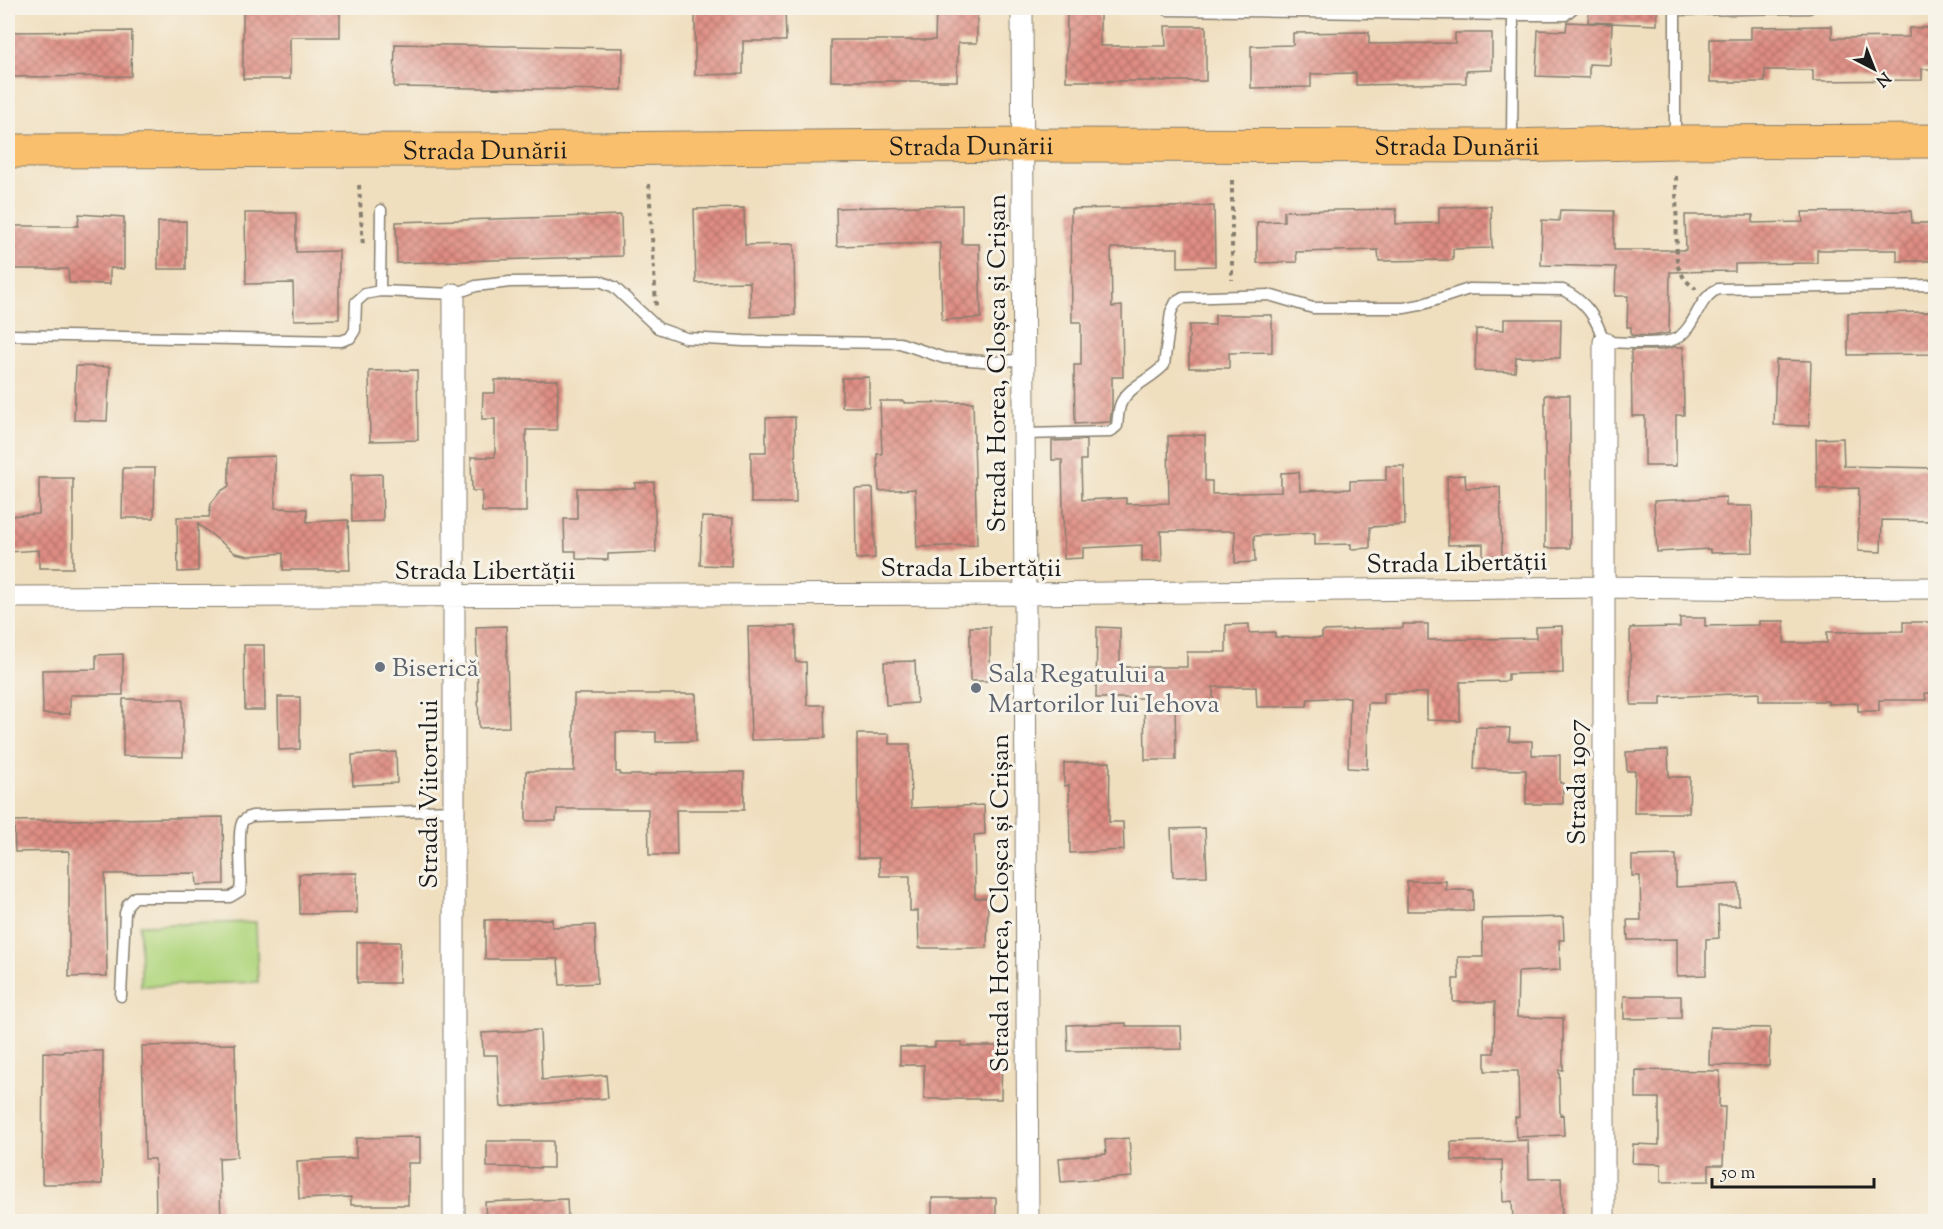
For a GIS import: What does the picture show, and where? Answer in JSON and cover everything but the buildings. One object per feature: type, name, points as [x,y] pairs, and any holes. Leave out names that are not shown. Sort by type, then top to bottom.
[{"type":"main road","name":"Strada Dunării","points":[[8,151],[1023,145],[1512,146],[1675,142],[1935,141]]},
{"type":"street","name":"Strada Horea, Cloşca şi Crişan","points":[[1022,8],[1028,1221]]},
{"type":"street","name":"Strada Viitorului","points":[[454,294],[454,1221]]},
{"type":"street","name":"Strada 1907","points":[[1604,342],[1604,1221]]},
{"type":"street","name":"Strada Libertății","points":[[8,597],[1024,594],[1603,587],[1935,588]]},
{"type":"lane","points":[[1165,8],[1168,10],[1513,15],[1566,15],[1573,8]]},
{"type":"lane","points":[[1675,142],[1675,9],[1809,8]]},
{"type":"lane","points":[[1512,146],[1513,15]]},
{"type":"lane","points":[[380,291],[381,210]]},
{"type":"lane","points":[[8,335],[341,341],[350,338],[355,330],[357,302],[365,294],[380,291],[454,294],[476,286],[510,282],[600,281],[614,287],[658,328],[686,338],[900,344],[944,358],[995,362],[1024,359]]},
{"type":"lane","points":[[1024,434],[1110,432],[1117,426],[1120,405],[1125,396],[1164,365],[1171,312],[1176,302],[1183,298],[1269,295],[1313,308],[1404,308],[1469,289],[1563,290],[1573,295],[1592,314],[1604,342],[1665,342],[1677,338],[1685,330],[1705,298],[1718,289],[1935,285]]},
{"type":"lane","points":[[121,996],[125,913],[128,904],[135,897],[230,897],[240,891],[242,881],[239,829],[244,820],[252,816],[455,810]]},
{"type":"path","points":[[1676,176],[1677,265],[1685,280],[1705,298]]},
{"type":"path","points":[[1232,180],[1232,296]]},
{"type":"path","points":[[649,184],[658,328]]},
{"type":"path","points":[[359,185],[363,251]]},
{"type":"green space","points":[[256,922],[258,982],[141,986],[140,925]]},
{"type":"place","name":"Biserică","points":[[380,667]]},
{"type":"place","name":"Sala Regatului a Martorilor lui Iehova","points":[[976,688]]}]
